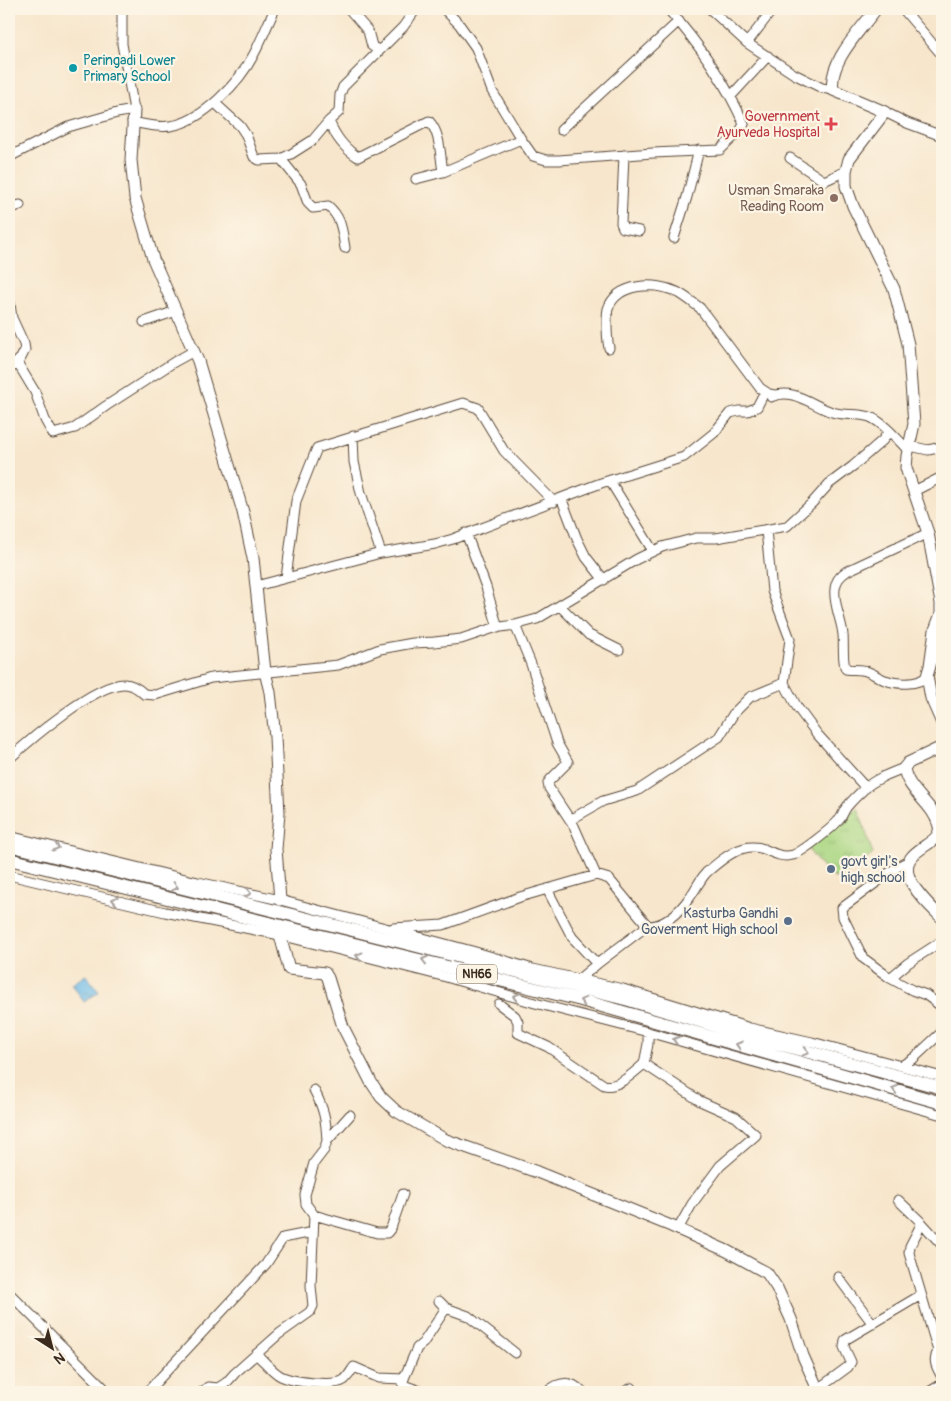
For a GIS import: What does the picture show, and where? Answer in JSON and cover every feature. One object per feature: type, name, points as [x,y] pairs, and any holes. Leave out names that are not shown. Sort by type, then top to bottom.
[{"type":"highway","name":"NH66","points":[[9,845],[182,889],[376,935],[629,1000],[746,1036],[942,1088]]},
{"type":"highway","name":"NH66","points":[[9,858],[581,1000],[942,1103]]},
{"type":"main road","points":[[876,9],[838,62],[832,81],[833,90],[885,112],[849,159],[846,171],[846,186],[852,206],[894,289],[908,344],[914,424],[906,468],[928,533],[941,603],[942,615],[935,630],[927,676],[931,698],[942,723]]},
{"type":"main road","points":[[133,116],[131,160],[135,198],[153,259],[194,351],[243,512],[253,558],[265,672],[270,692],[275,738],[279,813],[276,849],[280,900]]},
{"type":"main road","points":[[942,747],[908,763],[904,768],[905,777],[932,812],[939,824],[940,831],[938,836],[912,855],[907,872],[909,879],[942,918]]},
{"type":"main road","points":[[280,936],[289,968],[322,972],[328,978],[343,1027],[371,1082],[381,1097],[396,1111],[446,1140],[537,1172],[678,1229],[727,1251],[767,1273],[777,1288],[791,1319],[803,1356],[818,1391]]},
{"type":"street","points":[[122,9],[122,44],[133,116]]},
{"type":"street","points":[[9,157],[68,127],[117,113],[133,116],[159,126],[179,125],[192,120],[214,103],[237,80],[254,54],[276,9]]},
{"type":"street","points":[[348,9],[368,31],[372,46],[378,50]]},
{"type":"street","points":[[214,103],[240,126],[256,159],[281,159],[314,140],[339,112],[340,95],[343,87],[403,27],[416,9]]},
{"type":"street","points":[[444,9],[459,24],[476,48],[492,91],[521,140],[533,156],[546,160],[720,150],[741,130],[744,124],[732,96],[703,50],[668,9]]},
{"type":"street","points":[[710,9],[747,43],[806,81],[822,88],[833,90]]},
{"type":"street","points":[[902,9],[942,55]]},
{"type":"street","points":[[747,43],[769,10]]},
{"type":"street","points":[[561,130],[679,21]]},
{"type":"street","points":[[732,96],[768,56]]},
{"type":"street","points":[[885,112],[907,123],[942,136]]},
{"type":"street","points":[[330,121],[338,138],[351,153],[358,157],[429,120],[439,141],[442,172]]},
{"type":"street","points":[[416,179],[442,172],[521,140]]},
{"type":"street","points":[[674,238],[688,197],[699,150]]},
{"type":"street","points":[[624,155],[621,223],[624,228],[639,230]]},
{"type":"street","points":[[790,158],[824,181],[846,171]]},
{"type":"street","points":[[281,159],[301,184],[308,203],[313,208],[328,206],[335,212],[341,221],[345,248]]},
{"type":"street","points":[[9,209],[20,205]]},
{"type":"street","points":[[609,348],[607,339],[608,309],[613,300],[645,285],[676,291],[689,299],[706,316],[748,373],[769,394],[793,394],[833,412],[870,417],[909,448],[928,450],[942,447]]},
{"type":"street","points":[[9,297],[12,318],[25,350],[9,370]]},
{"type":"street","points":[[144,322],[176,311]]},
{"type":"street","points":[[17,362],[35,392],[45,420],[53,434],[75,428],[194,351]]},
{"type":"street","points":[[748,373],[754,388],[762,396],[770,397],[775,395]]},
{"type":"street","points":[[256,586],[381,553],[453,539],[610,481],[684,457],[714,433],[730,413],[748,411],[757,407],[762,396]]},
{"type":"street","points":[[286,578],[296,501],[317,448],[463,403],[478,408],[504,451],[558,501],[586,557],[604,580]]},
{"type":"street","points":[[9,759],[90,696],[114,686],[125,684],[139,689],[144,694],[155,695],[211,678],[338,665],[380,649],[413,643],[461,639],[537,619],[662,547],[696,538],[716,538],[787,526],[829,484],[883,440],[889,431]]},
{"type":"street","points":[[353,436],[354,462],[357,477],[381,553]]},
{"type":"street","points":[[914,491],[942,477]]},
{"type":"street","points":[[610,481],[653,551]]},
{"type":"street","points":[[766,530],[772,591],[790,639],[784,683],[797,707],[817,734],[866,788]]},
{"type":"street","points":[[466,533],[486,587],[498,628]]},
{"type":"street","points":[[927,676],[923,680],[909,683],[886,681],[862,670],[846,669],[843,664],[842,630],[834,591],[838,578],[847,571],[928,533]]},
{"type":"street","points":[[560,606],[589,634],[619,650]]},
{"type":"street","points":[[515,625],[531,664],[557,744],[568,762],[548,783],[548,788],[570,820],[596,875]]},
{"type":"street","points":[[570,820],[603,801],[637,791],[719,737],[734,713],[750,697],[784,683]]},
{"type":"street","points":[[579,979],[648,926],[662,924],[670,919],[690,898],[704,875],[721,860],[740,849],[750,847],[762,848],[773,854],[783,856],[793,855],[803,850],[839,821],[847,807],[866,788],[904,768]]},
{"type":"street","points":[[9,836],[188,880],[280,900],[534,969],[623,990],[750,1028],[942,1077]]},
{"type":"street","points":[[909,861],[897,867],[842,908],[843,917],[863,958],[890,978],[926,995],[942,1007]]},
{"type":"street","points":[[9,875],[165,912],[280,936],[446,977],[942,1115]]},
{"type":"street","points":[[386,928],[443,925],[493,906],[596,875],[609,879],[648,926]]},
{"type":"street","points":[[546,889],[572,937],[597,964]]},
{"type":"street","points":[[890,978],[908,963],[942,941]]},
{"type":"street","points":[[499,1004],[515,1016],[518,1022],[518,1033],[548,1047],[604,1085],[609,1086],[620,1082],[644,1064],[648,1032]]},
{"type":"street","points":[[901,1066],[914,1058],[942,1032]]},
{"type":"street","points":[[644,1064],[700,1101],[736,1117],[756,1135],[720,1166],[692,1204],[678,1229]]},
{"type":"street","points":[[314,1090],[326,1119],[324,1150],[314,1163],[305,1195],[306,1204],[314,1215],[377,1233],[387,1233],[391,1228],[403,1194]]},
{"type":"street","points":[[326,1141],[350,1115]]},
{"type":"street","points":[[898,1200],[942,1245]]},
{"type":"street","points":[[202,1392],[208,1387],[218,1388],[227,1382],[279,1334],[310,1312],[313,1306],[311,1286],[314,1215]]},
{"type":"street","points":[[922,1223],[910,1246],[909,1253],[938,1351],[935,1356],[935,1364],[942,1377]]},
{"type":"street","points":[[147,1392],[266,1264],[284,1238],[313,1232]]},
{"type":"street","points":[[838,1277],[873,1324]]},
{"type":"street","points":[[9,1293],[108,1392]]},
{"type":"street","points":[[818,1391],[848,1367],[851,1362],[844,1347],[845,1340],[922,1295]]},
{"type":"street","points":[[440,1300],[446,1308],[468,1316],[515,1353]]},
{"type":"street","points":[[423,1392],[406,1386],[402,1382],[416,1348],[423,1343],[446,1308]]},
{"type":"street","points":[[256,1354],[276,1373],[289,1380],[318,1383],[337,1382],[344,1380],[354,1367],[379,1378],[404,1379]]},
{"type":"street","points":[[547,1392],[554,1386],[572,1384],[577,1386],[582,1392]]},
{"type":"street","points":[[929,1392],[942,1384]]},
{"type":"street","points":[[624,1392],[632,1388],[635,1392]]},
{"type":"green space","points":[[858,808],[873,854],[855,868],[835,878],[827,873],[807,848]]},
{"type":"water","points":[[86,975],[99,992],[84,1002],[72,984]]},
{"type":"place","name":"Peringadi Lower Primary School","points":[[73,68]]},
{"type":"place","name":"Government Ayurveda Hospital","points":[[831,124]]},
{"type":"place","name":"Usman Smaraka Reading Room","points":[[834,198]]},
{"type":"place","name":"govt girl's high school","points":[[831,869]]},
{"type":"place","name":"Kasturba Gandhi Goverment High school","points":[[788,921]]}]
